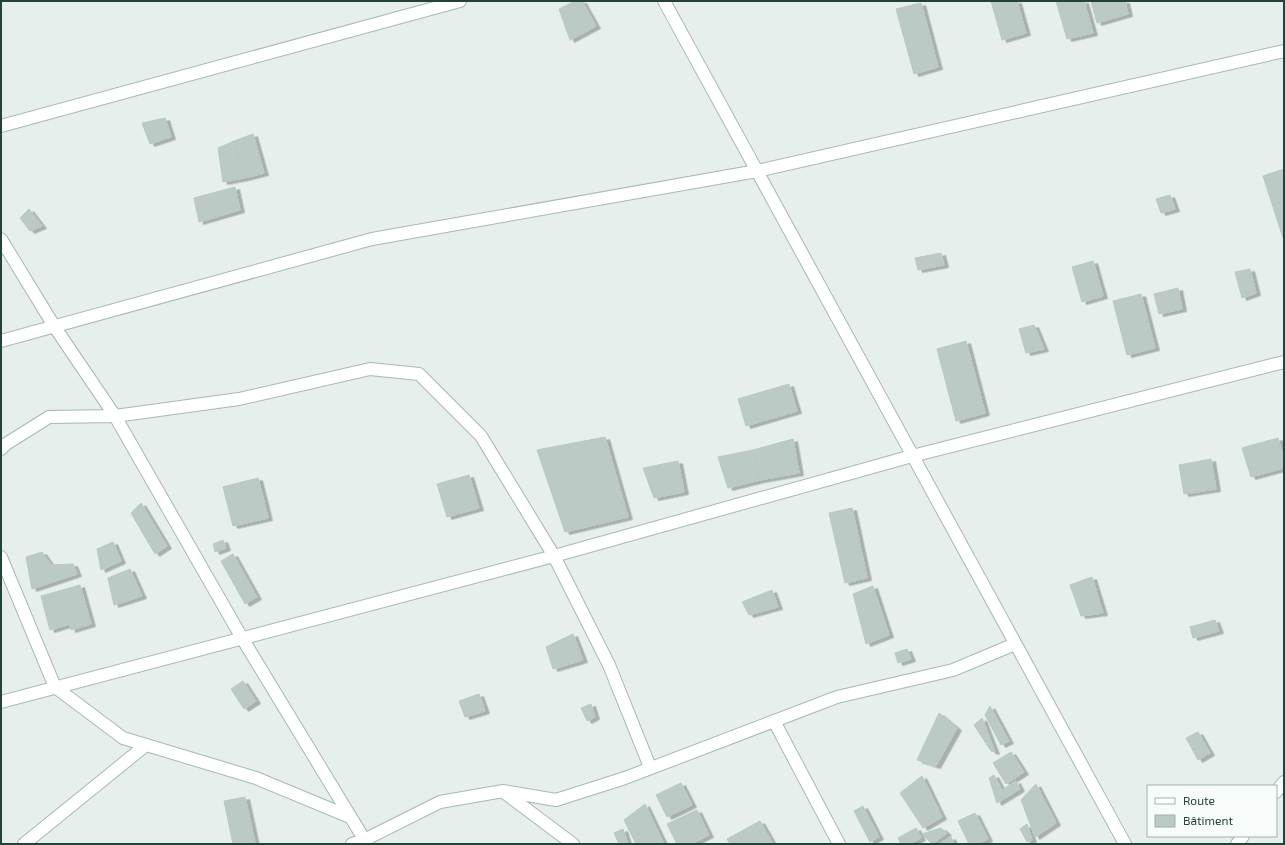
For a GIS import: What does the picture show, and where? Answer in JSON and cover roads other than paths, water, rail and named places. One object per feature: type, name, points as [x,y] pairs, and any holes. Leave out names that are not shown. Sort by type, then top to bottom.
[{"type":"street","points":[[1,126],[460,1]]},
{"type":"street","points":[[664,1],[1125,844]]},
{"type":"street","points":[[1,341],[372,239],[757,171],[1284,51]]},
{"type":"street","points":[[1,239],[54,326],[115,416],[242,638],[366,842]]},
{"type":"street","points":[[1,702],[554,556],[912,456],[1284,362]]},
{"type":"street","points":[[1,449],[6,444],[49,417],[115,416],[239,399],[370,368],[420,374],[481,436],[554,556],[609,665],[650,767]]},
{"type":"street","points":[[1,557],[55,687],[124,738],[256,778],[350,817]]},
{"type":"street","points":[[352,844],[366,842],[440,802],[503,792],[556,800],[625,778],[650,767],[837,697],[953,670],[1015,644]]},
{"type":"street","points":[[774,721],[839,844]]},
{"type":"street","points":[[24,844],[146,745]]},
{"type":"street","points":[[1277,791],[1284,782]]},
{"type":"street","points":[[503,792],[573,844]]}]
